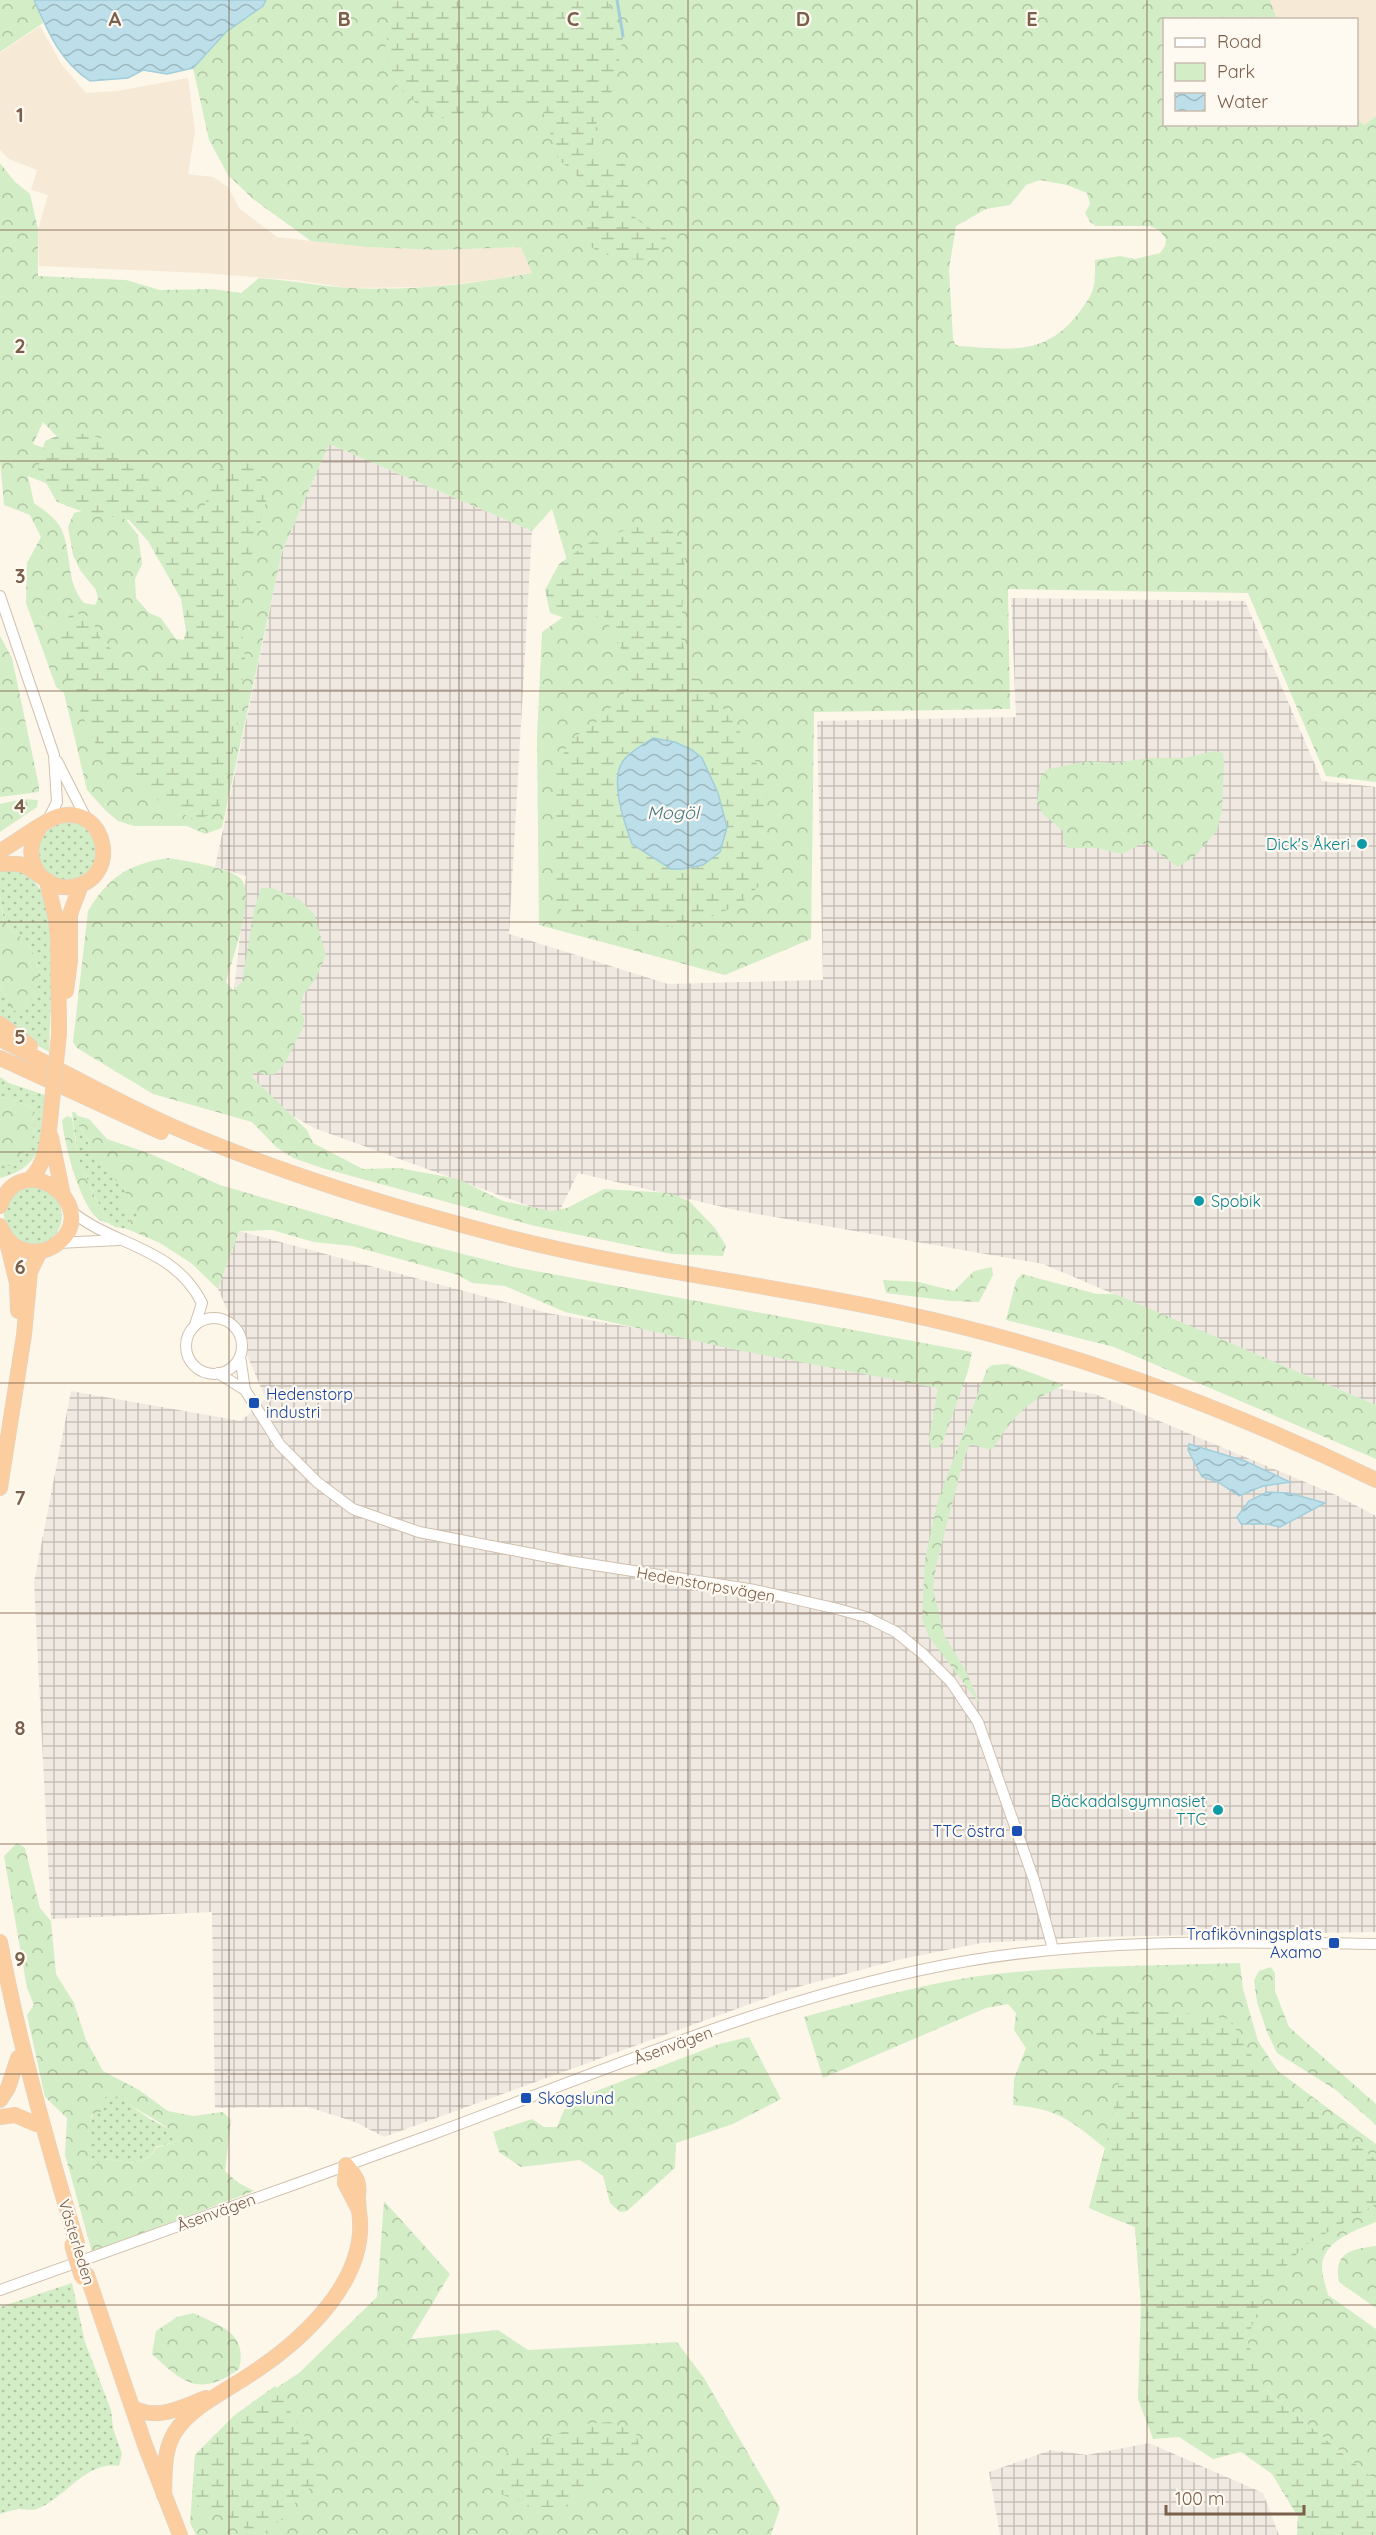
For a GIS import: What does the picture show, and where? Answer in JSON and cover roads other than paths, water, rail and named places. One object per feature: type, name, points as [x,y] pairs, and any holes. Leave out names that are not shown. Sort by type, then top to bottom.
[{"type":"highway","points":[[0,851],[44,824],[67,815],[87,820],[99,832],[104,852],[98,871],[81,885],[69,888],[57,887],[24,866],[0,864]]},
{"type":"highway","points":[[44,824],[31,847],[31,858],[43,879],[57,929],[59,1034]]},
{"type":"highway","points":[[29,1180],[40,1165],[50,1118],[69,966],[70,914],[81,885]]},
{"type":"highway","points":[[0,1024],[71,1075]]},
{"type":"highway","points":[[0,1039],[179,1129],[297,1175],[361,1196],[518,1240],[902,1312],[1010,1339],[1059,1353],[1211,1407],[1325,1455],[1376,1480]]},
{"type":"highway","points":[[0,1058],[232,1161],[359,1205],[548,1255],[665,1279],[791,1299],[968,1337],[1107,1378],[1193,1410],[1265,1438],[1376,1490]]},
{"type":"highway","points":[[0,1067],[25,1071]]},
{"type":"highway","points":[[3,1232],[18,1248],[40,1251],[58,1243],[66,1233],[71,1211],[63,1195],[53,1155],[50,1118]]},
{"type":"highway","points":[[0,1206],[7,1193],[7,1187],[29,1180],[51,1184],[63,1195]]},
{"type":"highway","points":[[0,1445],[17,1332],[18,1295],[13,1263],[3,1232]]},
{"type":"highway","points":[[0,1488],[24,1335],[30,1272],[40,1251]]},
{"type":"highway","points":[[0,1257],[18,1295]]},
{"type":"highway","name":"Västerleden","points":[[0,1942],[34,2092],[84,2276],[119,2397],[171,2535]]},
{"type":"highway","name":"Västerleden","points":[[0,1977],[36,2124],[75,2244]]},
{"type":"highway","points":[[0,2100],[8,2088],[18,2058]]},
{"type":"highway","points":[[0,2116],[15,2115],[36,2124]]},
{"type":"highway","points":[[164,2495],[166,2454],[176,2432],[200,2408],[283,2351],[309,2327],[338,2292],[359,2245],[361,2222],[358,2208],[358,2179],[346,2165]]},
{"type":"highway","name":"Västerleden","points":[[84,2276],[180,2535]]},
{"type":"highway","points":[[132,2407],[143,2414],[165,2413],[223,2391]]},
{"type":"street","points":[[0,596],[54,755],[87,820]]},
{"type":"street","points":[[44,824],[57,802],[54,755]]},
{"type":"street","points":[[71,1211],[90,1225],[153,1252],[178,1270],[192,1285],[202,1303],[233,1325],[241,1337],[240,1356],[231,1368],[218,1373]]},
{"type":"street","points":[[58,1243],[125,1240]]},
{"type":"street","points":[[202,1303],[187,1340],[188,1356],[199,1369],[218,1373],[245,1390]]},
{"type":"street","points":[[195,1325],[209,1318],[225,1320]]},
{"type":"street","name":"Hedenstorpsvägen","points":[[240,1356],[245,1390],[276,1439],[295,1462],[353,1509],[384,1522],[419,1532],[569,1561],[756,1590],[849,1612],[896,1632],[923,1654],[951,1683],[978,1722],[1034,1880],[1053,1949]]},
{"type":"street","name":"Åsenvägen","points":[[0,2290],[747,2018],[893,1976],[962,1962],[1053,1949],[1129,1943],[1376,1944]]},
{"type":"water","points":[[34,0],[266,0],[263,6],[226,32],[193,68],[167,74],[143,70],[128,78],[90,81],[71,64],[56,45]]},
{"type":"water","name":"Mogöl","points":[[653,738],[675,742],[702,758],[718,793],[727,827],[720,852],[703,865],[671,869],[632,844],[618,791],[619,769],[629,754]]},
{"type":"water","points":[[1189,1444],[1245,1461],[1290,1482],[1263,1486],[1239,1496],[1218,1482],[1202,1477],[1188,1450]]},
{"type":"water","points":[[1267,1492],[1289,1493],[1325,1503],[1280,1527],[1267,1524],[1241,1524],[1237,1517],[1249,1501]]},
{"type":"waterway","points":[[617,0],[623,36]]},
{"type":"place","name":"Dick's Åkeri","points":[[1362,844]]},
{"type":"place","name":"Spobik","points":[[1199,1201]]},
{"type":"place","name":"Hedenstorp industri","points":[[254,1403]]},
{"type":"place","name":"Bäckadalsgymnasiet TTC","points":[[1218,1810]]},
{"type":"place","name":"TTC östra","points":[[1017,1831]]},
{"type":"place","name":"Trafikövningsplats Axamo","points":[[1334,1943]]},
{"type":"place","name":"Skogslund","points":[[526,2098]]}]
